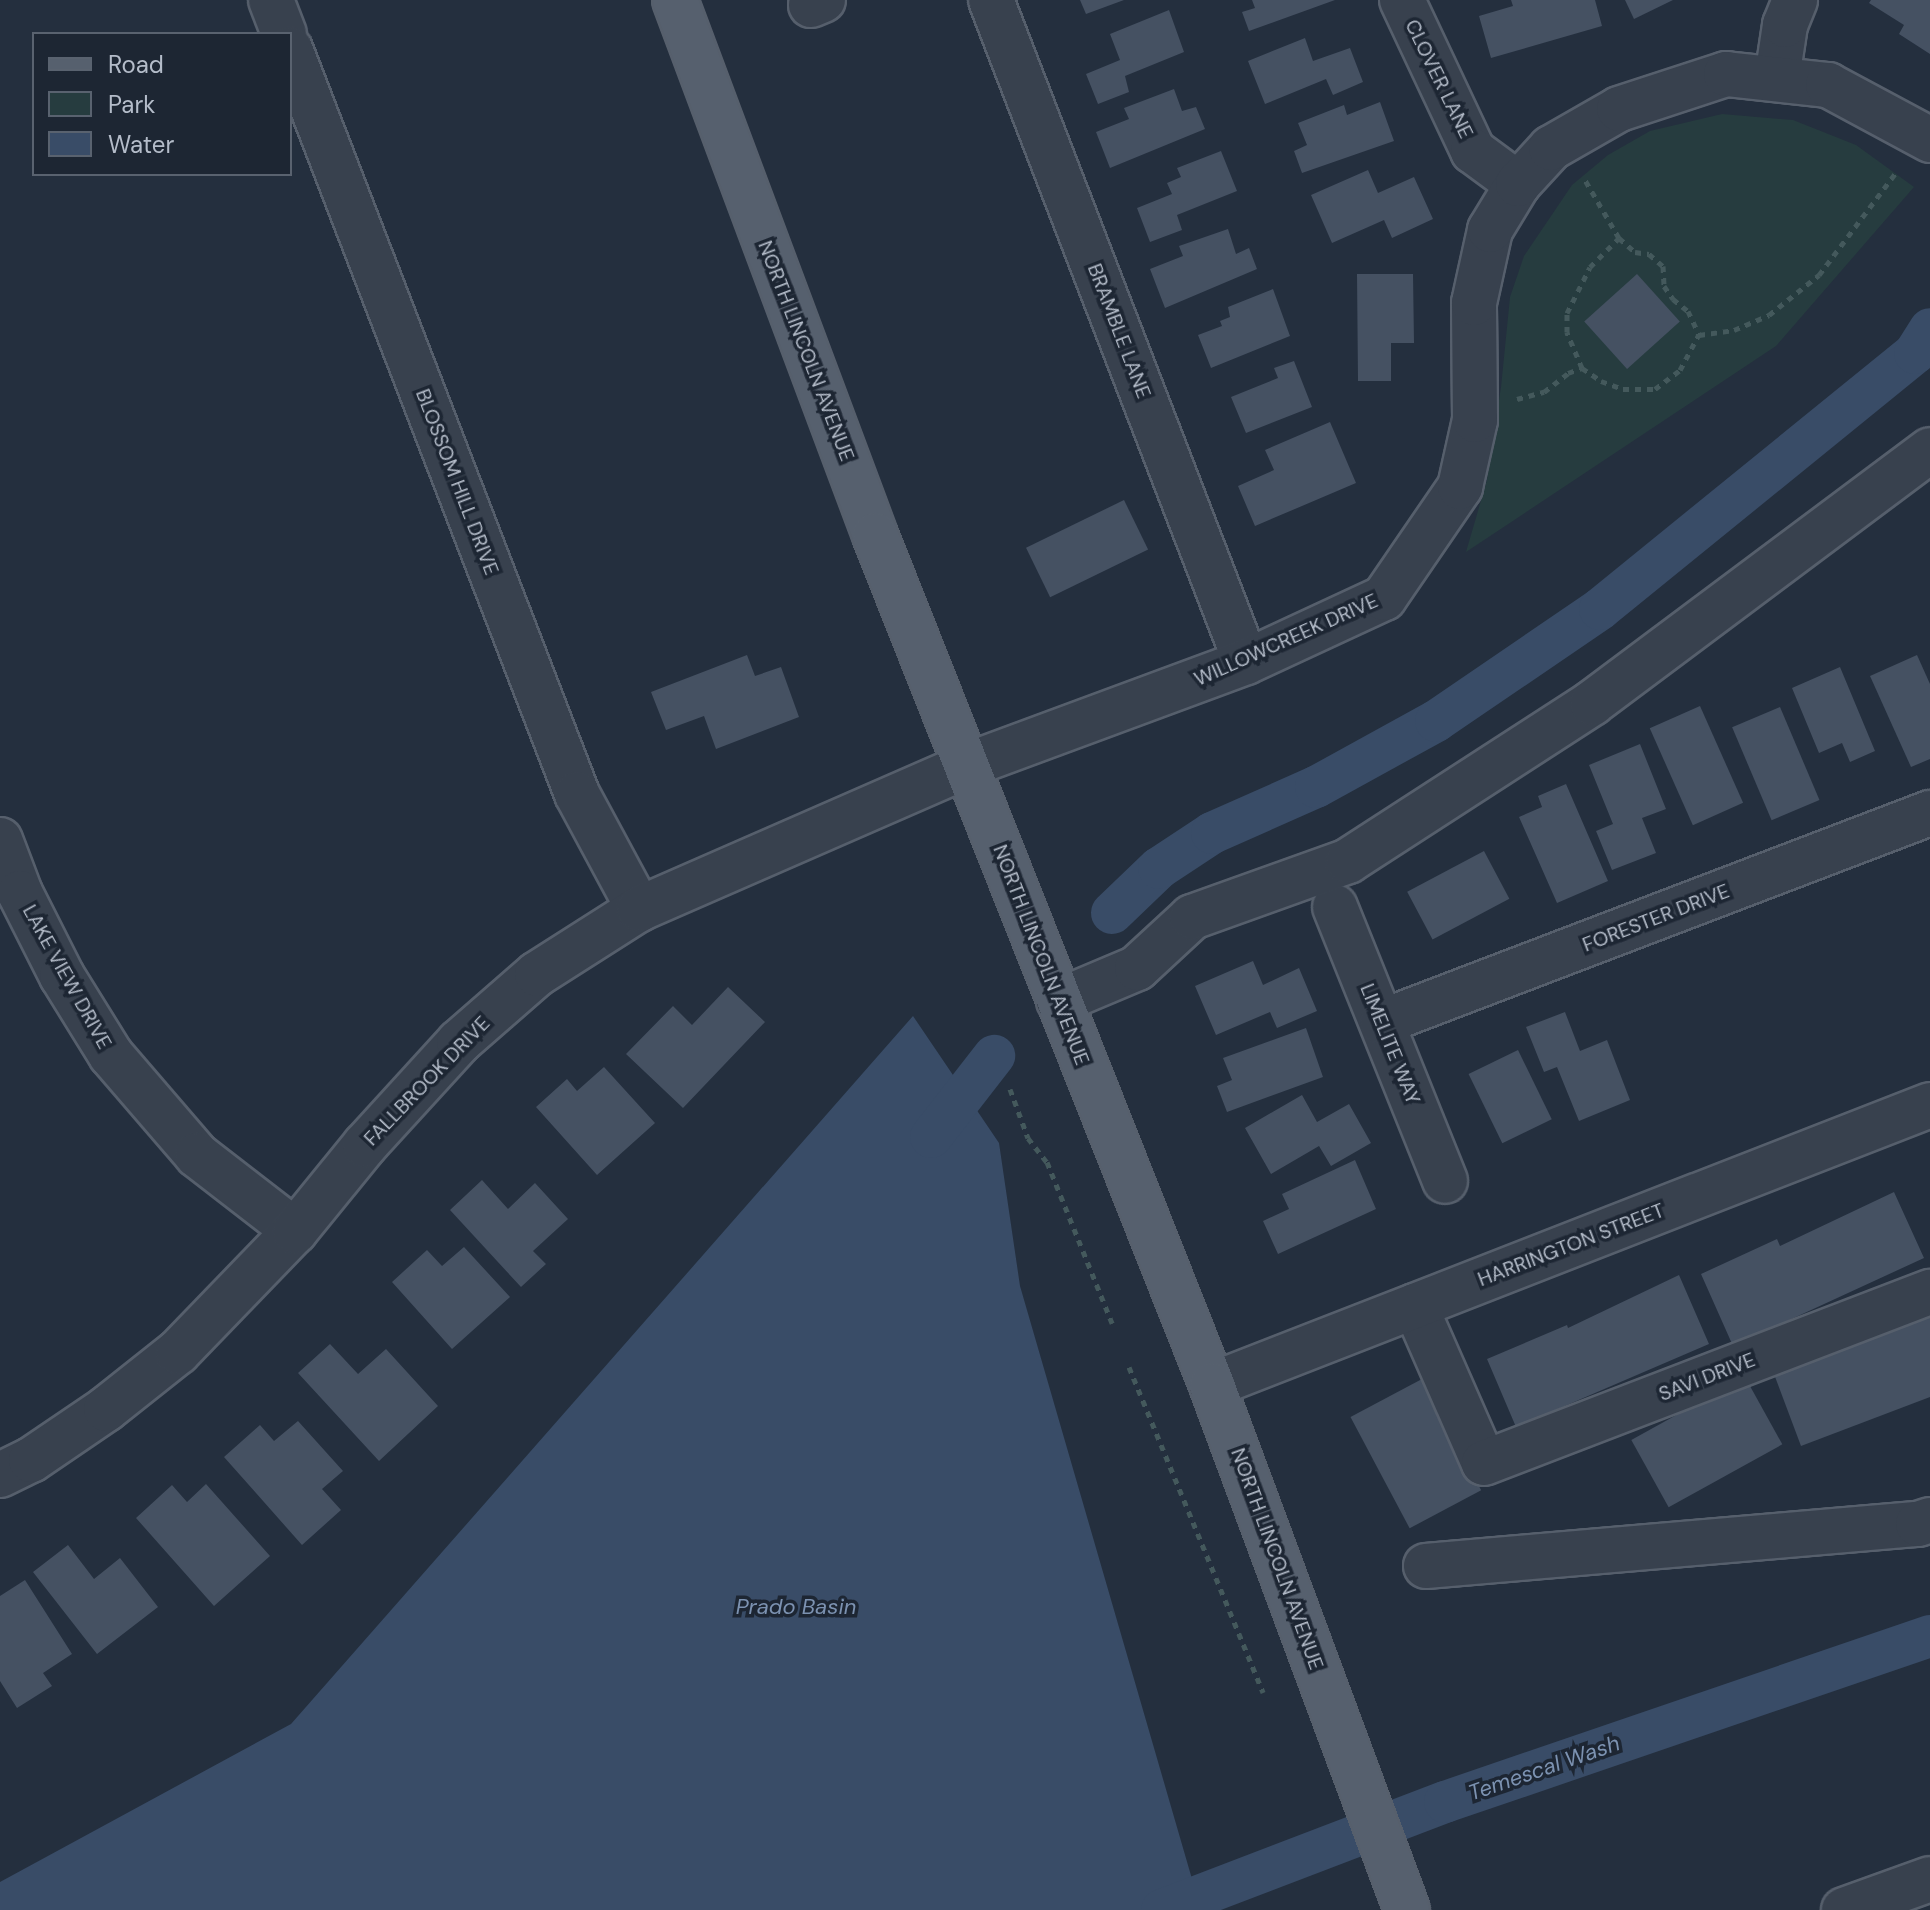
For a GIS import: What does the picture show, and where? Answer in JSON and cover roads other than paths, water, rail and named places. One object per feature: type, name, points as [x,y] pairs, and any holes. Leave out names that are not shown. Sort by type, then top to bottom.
[{"type":"main road","name":"NORTH LINCOLN AVENUE","points":[[675,0],[875,535],[1212,1385],[1407,1910]]},
{"type":"street","points":[[271,0],[283,32]]},
{"type":"street","name":"BRAMBLE LANE","points":[[991,0],[1246,662]]},
{"type":"street","name":"CLOVER LANE","points":[[1402,0],[1473,151],[1518,184]]},
{"type":"street","points":[[1777,78],[1785,25],[1795,0]]},
{"type":"street","name":"BLOSSOM HILL DRIVE","points":[[292,54],[577,794],[639,909]]},
{"type":"street","name":"WILLOWCREEK DRIVE","points":[[968,765],[1246,662],[1384,598],[1460,487],[1475,420],[1474,303],[1490,230],[1518,184],[1551,148],[1619,109],[1726,74],[1828,85],[1915,153]]},
{"type":"street","points":[[1059,1001],[1137,968],[1192,917],[1348,861],[1592,703],[1930,450]]},
{"type":"street","name":"FALLBROOK DRIVE","points":[[0,1475],[31,1460],[106,1409],[178,1352],[295,1231],[365,1145],[459,1042],[537,974],[639,909],[968,765]]},
{"type":"street","name":"FORESTER DRIVE","points":[[1382,1022],[1930,813]]},
{"type":"street","name":"LAKE VIEW DRIVE","points":[[0,840],[10,898],[111,1055],[197,1155],[295,1231]]},
{"type":"street","name":"LIMELITE WAY","points":[[1335,907],[1445,1181]]},
{"type":"street","name":"HARRINGTON STREET","points":[[1212,1385],[1930,1105]]},
{"type":"street","name":"SAVI DRIVE","points":[[1415,1306],[1484,1463],[1930,1292]]},
{"type":"street","points":[[1426,1566],[1918,1524],[1930,1520]]},
{"type":"street","points":[[1844,1910],[1930,1879]]},
{"type":"water","name":"Prado Basin","points":[[913,1016],[999,1143],[1020,1286],[1201,1910],[0,1910],[0,1882],[291,1724]]},
{"type":"waterway","points":[[1112,913],[1159,868],[1212,833],[1316,787],[1436,721],[1600,609],[1915,353],[1930,329]]},
{"type":"waterway","points":[[931,1137],[994,1056]]},
{"type":"waterway","name":"Temescal Wash","points":[[1162,1910],[1445,1802],[1930,1636]]}]
